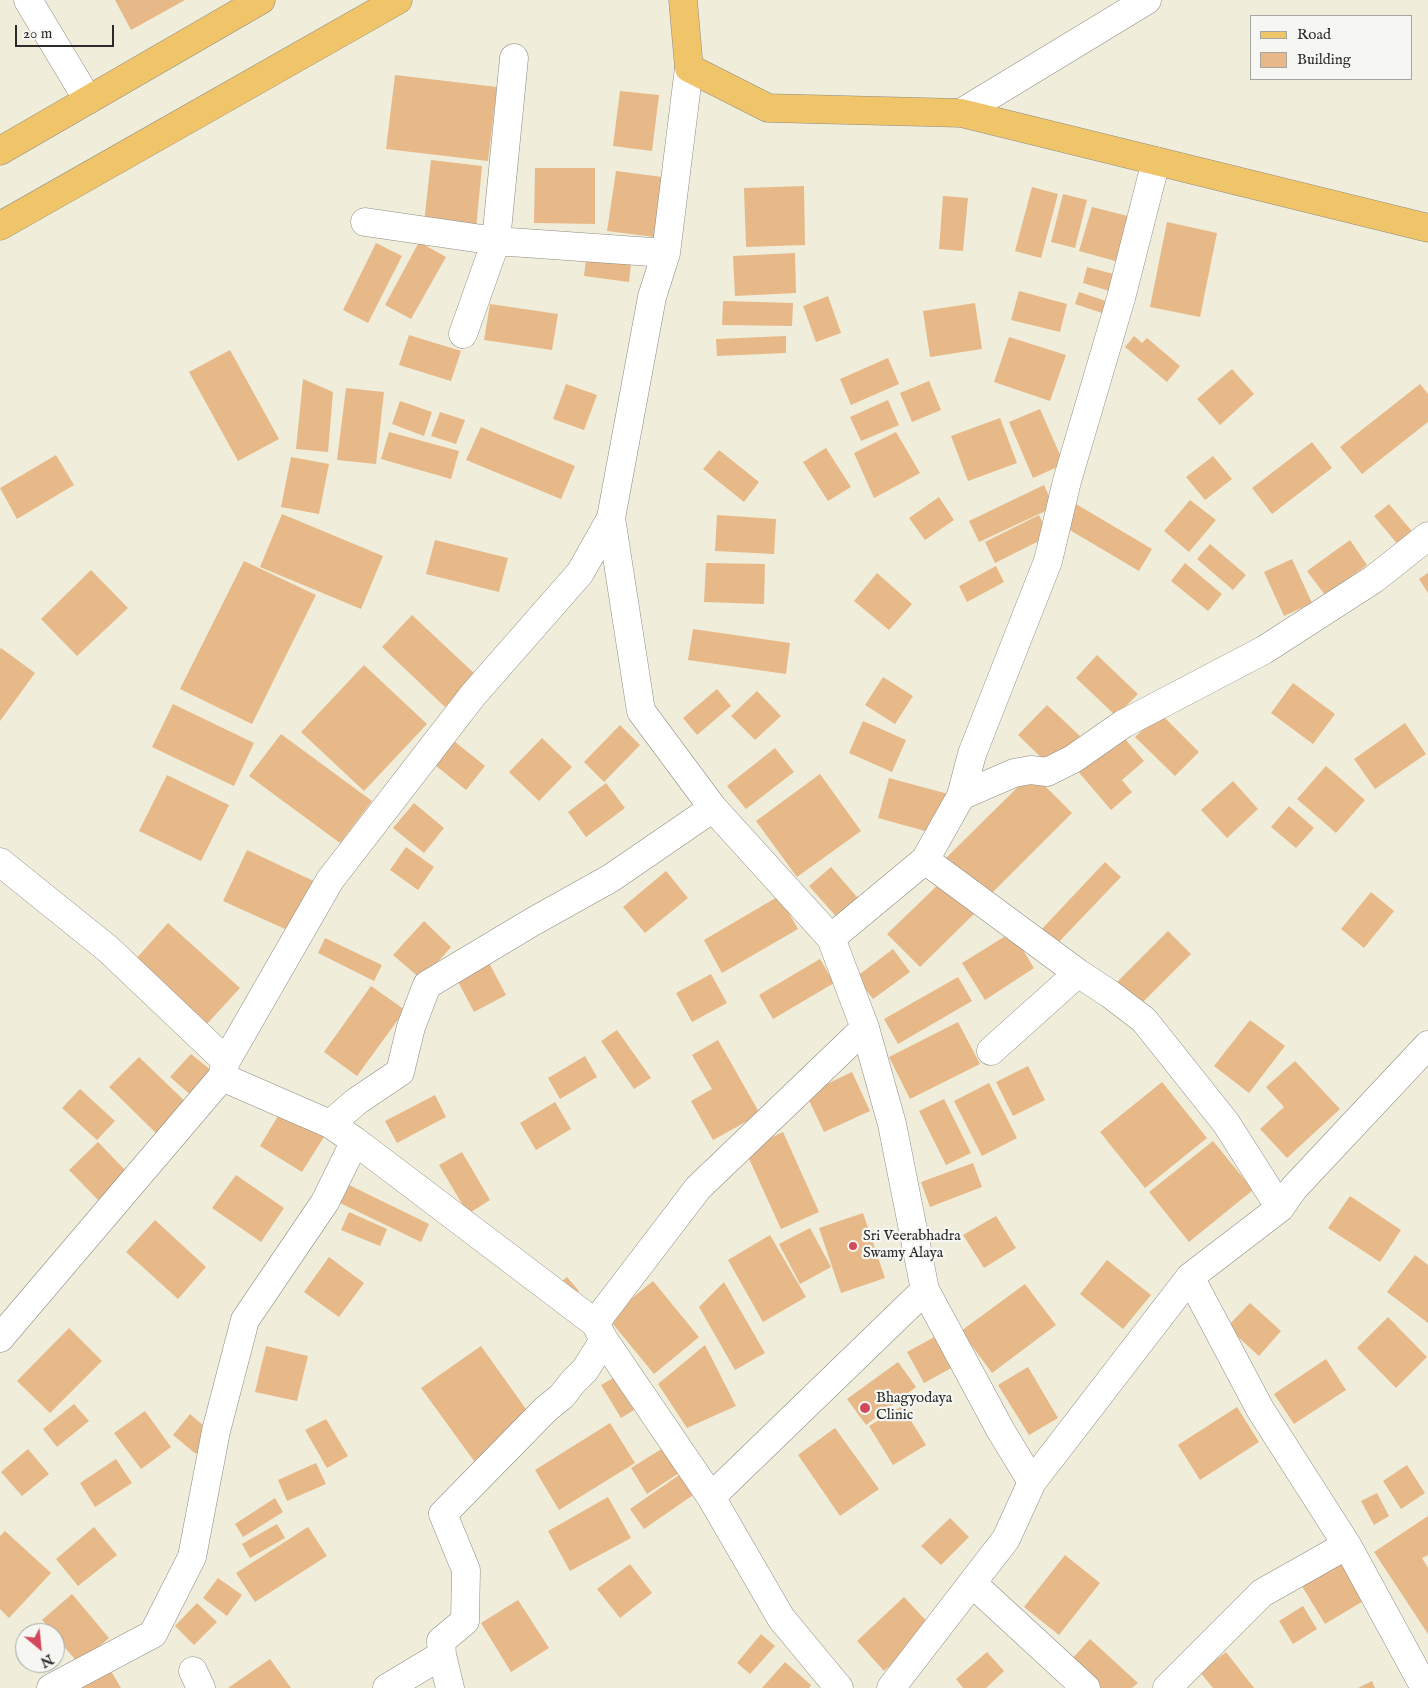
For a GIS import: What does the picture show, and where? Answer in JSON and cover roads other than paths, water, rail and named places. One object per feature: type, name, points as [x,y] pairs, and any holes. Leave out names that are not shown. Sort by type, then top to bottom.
[{"type":"main road","points":[[0,151],[261,0]]},
{"type":"main road","points":[[0,226],[398,0]]},
{"type":"main road","points":[[683,0],[689,68],[768,108],[961,113],[1428,228]]},
{"type":"street","points":[[28,0],[88,100]]},
{"type":"street","points":[[961,113],[1147,0]]},
{"type":"street","points":[[463,334],[496,241],[514,58]]},
{"type":"street","points":[[689,68],[666,253],[652,297],[611,518],[641,711],[712,808],[831,938],[865,1028],[892,1124],[926,1290],[1001,1431],[1032,1482]]},
{"type":"street","points":[[831,938],[925,860],[960,796],[972,754],[1048,561],[1067,481],[1121,298],[1156,161]]},
{"type":"street","points":[[365,222],[496,241],[666,253]]},
{"type":"street","points":[[0,1338],[224,1069],[330,880],[473,695],[580,572],[611,518]]},
{"type":"street","points":[[960,796],[1014,773],[1031,770],[1047,772],[1073,759],[1123,724],[1264,650],[1374,579],[1428,536]]},
{"type":"street","points":[[330,1124],[356,1101],[400,1072],[411,1027],[427,985],[534,921],[611,878],[712,808]]},
{"type":"street","points":[[925,860],[1144,1020],[1226,1123],[1280,1208]]},
{"type":"street","points":[[0,862],[108,949],[224,1069],[330,1124],[356,1141],[599,1332],[711,1496],[781,1618],[840,1688]]},
{"type":"street","points":[[991,1052],[1078,973]]},
{"type":"street","points":[[450,1688],[442,1655],[441,1641],[465,1621],[466,1570],[443,1514],[586,1370],[599,1332],[698,1188],[865,1028]]},
{"type":"street","points":[[891,1688],[1006,1539],[1032,1482],[1190,1278],[1280,1208],[1294,1188],[1428,1045]]},
{"type":"street","points":[[51,1688],[153,1634],[192,1557],[216,1431],[244,1320],[325,1202],[356,1141]]},
{"type":"street","points":[[1190,1278],[1260,1409],[1347,1545],[1424,1688]]},
{"type":"street","points":[[711,1496],[926,1290]]},
{"type":"street","points":[[1167,1688],[1262,1593],[1347,1545]]},
{"type":"street","points":[[972,1583],[1086,1688]]},
{"type":"street","points":[[386,1688],[442,1655]]},
{"type":"place","name":"Sri Veerabhadra Swamy Alaya","points":[[853,1246]]},
{"type":"place","name":"Bhagyodaya Clinic","points":[[865,1408]]}]
